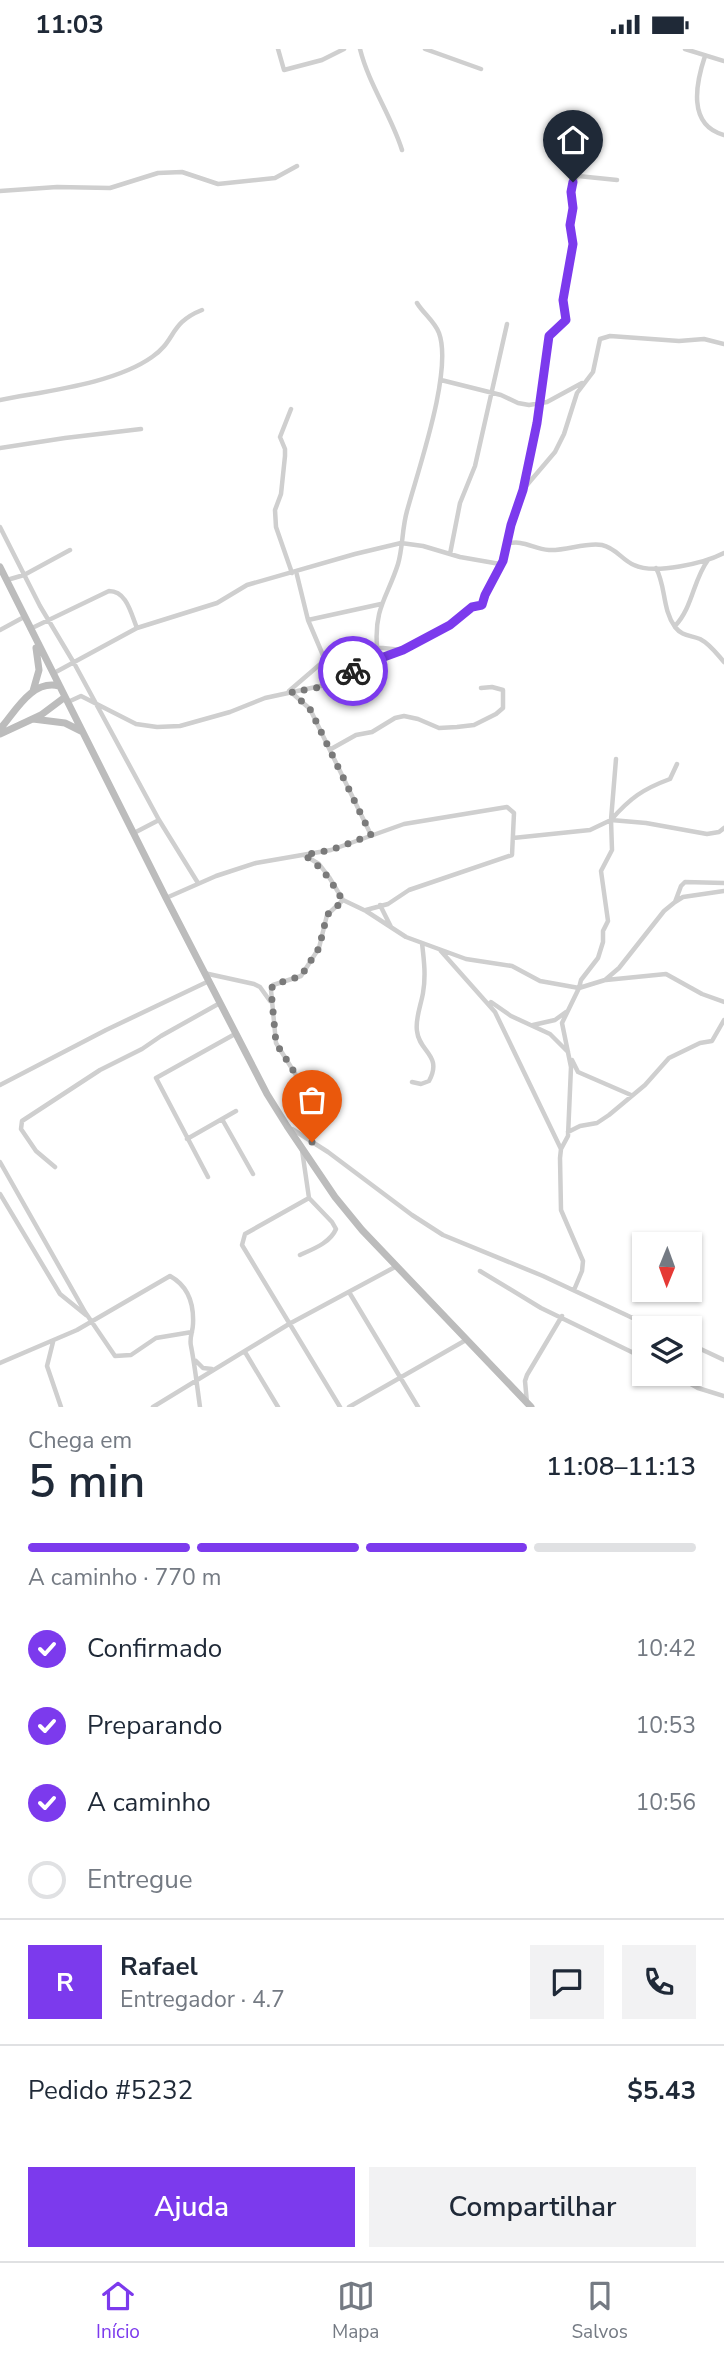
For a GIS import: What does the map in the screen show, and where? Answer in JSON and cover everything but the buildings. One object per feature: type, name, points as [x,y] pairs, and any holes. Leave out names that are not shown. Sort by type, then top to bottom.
[{"type":"main road","points":[[0,567],[204,973],[287,1126],[335,1196],[395,1267],[529,1405]]},
{"type":"main road","points":[[32,632],[39,670],[32,692]]},
{"type":"main road","points":[[0,731],[32,692],[44,685],[59,686]]},
{"type":"main road","points":[[0,731],[66,700]]},
{"type":"main road","points":[[30,719],[65,723],[82,732]]},
{"type":"street","points":[[278,49],[285,70],[321,60],[344,49]]},
{"type":"street","points":[[360,49],[365,67],[396,131],[402,150]]},
{"type":"street","points":[[425,49],[481,69]]},
{"type":"street","points":[[685,49],[724,61]]},
{"type":"street","points":[[705,56],[698,78],[699,114],[717,133],[724,135]]},
{"type":"street","points":[[0,191],[57,187],[110,188],[158,173],[182,172],[218,184],[275,178],[297,166]]},
{"type":"street","points":[[66,700],[80,697],[136,724],[180,726],[290,692],[339,682],[358,667],[403,650],[450,625],[472,607],[482,605],[500,564],[523,490],[540,404],[549,336],[566,320],[563,300],[573,244],[570,225],[573,182],[581,176],[617,180]]},
{"type":"street","points":[[377,646],[376,622],[399,562],[406,513],[428,439],[441,380],[443,351],[438,331],[417,303]]},
{"type":"street","points":[[0,400],[99,380],[136,365],[152,357],[164,346],[175,328],[187,316],[202,310]]},
{"type":"street","points":[[450,554],[460,503],[475,466],[507,324]]},
{"type":"street","points":[[523,490],[555,452],[564,433],[576,393],[593,372],[600,339],[679,341],[704,338],[724,344]]},
{"type":"street","points":[[441,380],[491,392],[518,403],[540,404],[583,382]]},
{"type":"street","points":[[291,409],[280,437],[285,456],[281,493],[275,514],[278,536],[294,572],[308,620],[325,660]]},
{"type":"street","points":[[0,448],[65,437],[141,429]]},
{"type":"street","points":[[0,527],[159,820],[198,883]]},
{"type":"street","points":[[507,544],[523,542],[549,550],[598,544],[614,549],[637,567],[656,568],[708,559],[724,553]]},
{"type":"street","points":[[53,674],[138,628],[217,603],[247,585],[401,543],[423,545],[450,554],[500,564]]},
{"type":"street","points":[[7,580],[24,575],[70,550]]},
{"type":"street","points":[[675,626],[688,610],[698,577],[708,559]]},
{"type":"street","points":[[656,568],[660,575],[662,596],[675,626],[683,634],[700,639],[710,646],[724,662]]},
{"type":"street","points":[[32,632],[49,619],[108,591],[123,596],[138,628]]},
{"type":"street","points":[[308,620],[382,604]]},
{"type":"street","points":[[0,630],[24,617]]},
{"type":"street","points":[[290,692],[325,660],[364,646],[403,650]]},
{"type":"street","points":[[331,748],[404,716],[439,728],[474,725],[496,715],[503,708],[503,690],[481,688]]},
{"type":"street","points":[[290,692],[310,709],[371,835]]},
{"type":"street","points":[[615,759],[612,850],[601,871],[608,921],[598,958],[580,980],[579,988],[562,1023],[563,1037],[579,1072],[631,1095]]},
{"type":"street","points":[[513,838],[590,829],[611,820],[624,804],[644,789],[670,779],[677,764]]},
{"type":"street","points":[[166,898],[198,883],[256,863],[331,850],[414,821],[431,821],[477,810],[507,807],[514,813],[512,855],[409,890],[388,904],[366,911]]},
{"type":"street","points":[[134,833],[159,820]]},
{"type":"street","points":[[611,820],[707,834],[719,832],[724,828]]},
{"type":"street","points":[[304,855],[324,870],[343,901],[439,950],[466,959],[512,966],[540,981],[579,988],[605,980],[666,974],[702,994],[724,1002]]},
{"type":"street","points":[[675,902],[685,882],[724,883]]},
{"type":"street","points":[[605,980],[621,966],[664,911],[675,902],[683,897],[724,891]]},
{"type":"street","points":[[312,1142],[296,1097],[296,1075],[276,1043],[271,1002],[273,985],[301,976],[306,970],[321,943],[327,915],[343,901]]},
{"type":"street","points":[[380,905],[392,928]]},
{"type":"street","points":[[412,1082],[421,1084],[429,1081],[433,1073],[430,1053],[416,1030],[424,991],[422,943]]},
{"type":"street","points":[[439,950],[495,1012],[561,1149]]},
{"type":"street","points":[[204,973],[260,987],[271,1002]]},
{"type":"street","points":[[0,1085],[209,981]]},
{"type":"street","points":[[484,998],[511,1016],[550,1034],[569,1053],[571,1087],[568,1132],[561,1149],[561,1210],[583,1261],[574,1290]]},
{"type":"street","points":[[55,1167],[36,1151],[21,1129],[22,1121],[100,1070],[142,1049],[220,1003]]},
{"type":"street","points":[[531,1025],[555,1020],[567,1011]]},
{"type":"street","points":[[568,1132],[580,1126],[597,1123],[669,1058],[700,1043],[712,1041],[724,1020]]},
{"type":"street","points":[[208,1177],[156,1081],[156,1076],[236,1033]]},
{"type":"street","points":[[187,1139],[236,1111]]},
{"type":"street","points":[[222,1119],[253,1174]]},
{"type":"street","points":[[287,1126],[443,1235],[632,1318]]},
{"type":"street","points":[[300,1255],[326,1242],[336,1229],[309,1198],[302,1149]]},
{"type":"street","points":[[0,1162],[85,1312],[115,1356],[131,1356],[156,1339],[192,1332]]},
{"type":"street","points":[[0,1193],[60,1294],[92,1319]]},
{"type":"street","points":[[309,1198],[245,1234],[242,1245],[340,1407]]},
{"type":"street","points":[[153,1407],[289,1324],[395,1267]]},
{"type":"street","points":[[480,1271],[541,1308],[632,1352]]},
{"type":"street","points":[[0,1363],[53,1342],[170,1276],[189,1295],[193,1325],[191,1346],[200,1407]]},
{"type":"street","points":[[349,1291],[418,1407]]},
{"type":"street","points":[[529,1405],[525,1381],[527,1375],[562,1316]]},
{"type":"street","points":[[349,1407],[466,1341]]},
{"type":"street","points":[[53,1342],[47,1366],[61,1407]]},
{"type":"street","points":[[702,1350],[724,1360]]},
{"type":"street","points":[[245,1352],[278,1407]]},
{"type":"street","points":[[195,1360],[203,1368],[216,1368]]},
{"type":"street","points":[[694,1386],[724,1397]]},
{"type":"way so far","points":[[312,1142],[296,1097],[296,1075],[276,1043],[271,990],[279,981],[294,979],[306,970],[321,943],[327,915],[334,906],[343,901],[319,864],[304,855],[331,850],[371,835],[310,709],[292,692],[339,682],[353,671]]},
{"type":"route","points":[[353,671],[426,639],[450,625],[472,607],[482,605],[503,561],[523,490],[537,423],[549,336],[565,324],[566,320],[563,300],[573,244],[570,225],[573,182]]}]
